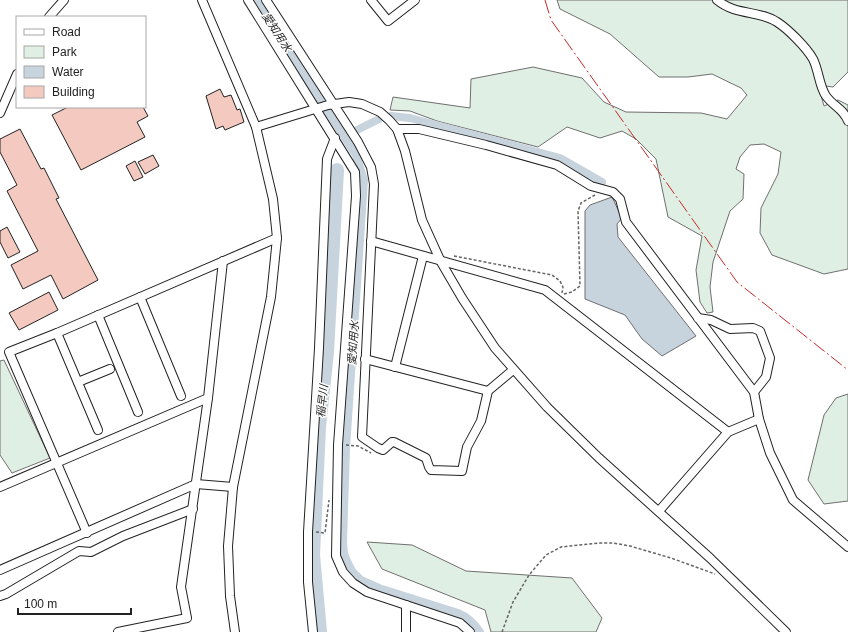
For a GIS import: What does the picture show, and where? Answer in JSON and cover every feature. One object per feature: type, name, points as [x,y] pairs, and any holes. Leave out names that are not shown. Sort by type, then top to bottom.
[{"type":"street","points":[[50,16],[64,0]]},
{"type":"street","points":[[202,0],[256,127],[272,199],[277,238],[271,297],[233,487],[228,546],[230,596],[234,632]]},
{"type":"street","points":[[248,0],[355,172],[356,196],[338,445],[336,556],[343,572],[353,583],[367,592],[460,623],[470,632]]},
{"type":"street","points":[[266,0],[331,105],[358,142],[371,167],[374,184],[362,437],[383,450],[394,442],[426,458],[431,470],[462,472],[467,447],[481,422],[488,391],[513,370]]},
{"type":"street","points":[[371,0],[388,21],[415,0]]},
{"type":"street","points":[[717,0],[734,10],[766,17],[776,21],[798,40],[812,59],[825,95],[845,113],[848,121]]},
{"type":"street","points":[[0,113],[16,76]]},
{"type":"street","points":[[256,127],[331,105],[349,102],[362,104],[380,112],[397,129],[405,151],[422,220],[441,262],[462,298],[495,348],[557,418],[710,558],[786,632]]},
{"type":"street","points":[[397,129],[419,129],[486,145],[557,165],[591,186],[613,192],[620,199],[626,222],[754,392],[758,419],[770,453],[793,500],[848,546]]},
{"type":"street","points":[[313,632],[308,582],[308,532],[319,348],[327,158],[335,138]]},
{"type":"street","points":[[87,533],[10,352],[277,238]]},
{"type":"street","points":[[371,241],[441,262],[545,290],[728,432]]},
{"type":"street","points":[[395,367],[424,256]]},
{"type":"street","points":[[118,632],[187,618],[181,587],[208,398],[223,261]]},
{"type":"street","points":[[140,297],[181,396]]},
{"type":"street","points":[[98,315],[138,412]]},
{"type":"street","points":[[698,318],[711,320],[730,329],[753,328],[760,331],[770,358],[766,377],[754,392]]},
{"type":"street","points":[[57,333],[98,430]]},
{"type":"street","points":[[365,359],[488,391]]},
{"type":"street","points":[[78,382],[110,369]]},
{"type":"street","points":[[0,487],[208,398]]},
{"type":"street","points":[[659,512],[728,432],[758,419]]},
{"type":"street","points":[[0,570],[196,484],[233,487]]},
{"type":"street","points":[[0,596],[6,594],[79,551],[90,552],[123,536],[193,509]]},
{"type":"street","points":[[406,605],[406,632]]},
{"type":"path","points":[[452,255],[552,276],[560,281],[562,295],[572,292],[580,286],[578,211],[581,203],[604,190]]},
{"type":"path","points":[[502,632],[513,602],[528,575],[546,555],[561,547],[599,543],[613,543],[630,546],[671,558],[719,576]]},
{"type":"green space","points":[[557,0],[848,0],[848,72],[833,87],[818,85],[824,106],[838,100],[848,105],[848,269],[824,274],[772,255],[760,233],[761,208],[778,174],[781,152],[764,144],[750,145],[740,157],[736,169],[744,174],[743,199],[730,211],[713,262],[710,287],[713,312],[707,313],[700,302],[696,270],[702,236],[668,217],[656,159],[636,139],[622,131],[600,138],[567,127],[538,147],[437,121],[410,111],[390,110],[393,97],[470,108],[471,79],[533,67],[582,78],[604,102],[626,112],[701,113],[727,119],[747,95],[741,88],[712,74],[688,77],[659,77],[610,34],[560,9]]},
{"type":"green space","points":[[4,360],[50,458],[12,473],[0,455],[0,361]]},
{"type":"green space","points":[[848,394],[848,501],[824,504],[808,480],[824,415],[836,398]]},
{"type":"green space","points":[[367,542],[412,545],[466,571],[572,578],[602,618],[596,632],[491,632],[485,610],[382,569]]},
{"type":"water","points":[[612,197],[622,218],[617,224],[618,237],[696,336],[662,356],[642,339],[625,315],[585,299],[585,211],[590,205]]},
{"type":"building","points":[[220,89],[224,97],[231,95],[237,110],[240,109],[244,122],[225,130],[223,126],[216,129],[206,96]]},
{"type":"building","points":[[66,108],[144,108],[148,116],[137,122],[145,137],[81,170],[52,115]]},
{"type":"building","points":[[20,129],[41,169],[44,168],[59,198],[56,199],[98,280],[63,299],[51,275],[23,289],[11,265],[38,251],[7,191],[17,185],[0,152],[0,139]]},
{"type":"building","points":[[153,155],[159,166],[145,174],[138,162]]},
{"type":"building","points":[[135,161],[143,177],[134,181],[126,166]]},
{"type":"building","points":[[7,227],[20,252],[8,258],[0,242],[0,231]]},
{"type":"building","points":[[49,292],[58,310],[19,330],[9,313]]},
{"type":"waterway","name":"愛知用水","points":[[256,0],[356,155],[364,180],[346,448],[343,542],[344,554],[352,571],[361,580],[379,588],[465,616],[480,632]]},
{"type":"waterway","points":[[391,116],[410,118],[560,158],[602,182]]},
{"type":"waterway","points":[[357,130],[379,119]]},
{"type":"waterway","name":"稲早川","points":[[320,632],[313,555],[319,427],[327,352],[337,170]]},
{"type":"power","points":[[545,0],[551,20],[737,282],[848,370]]}]
